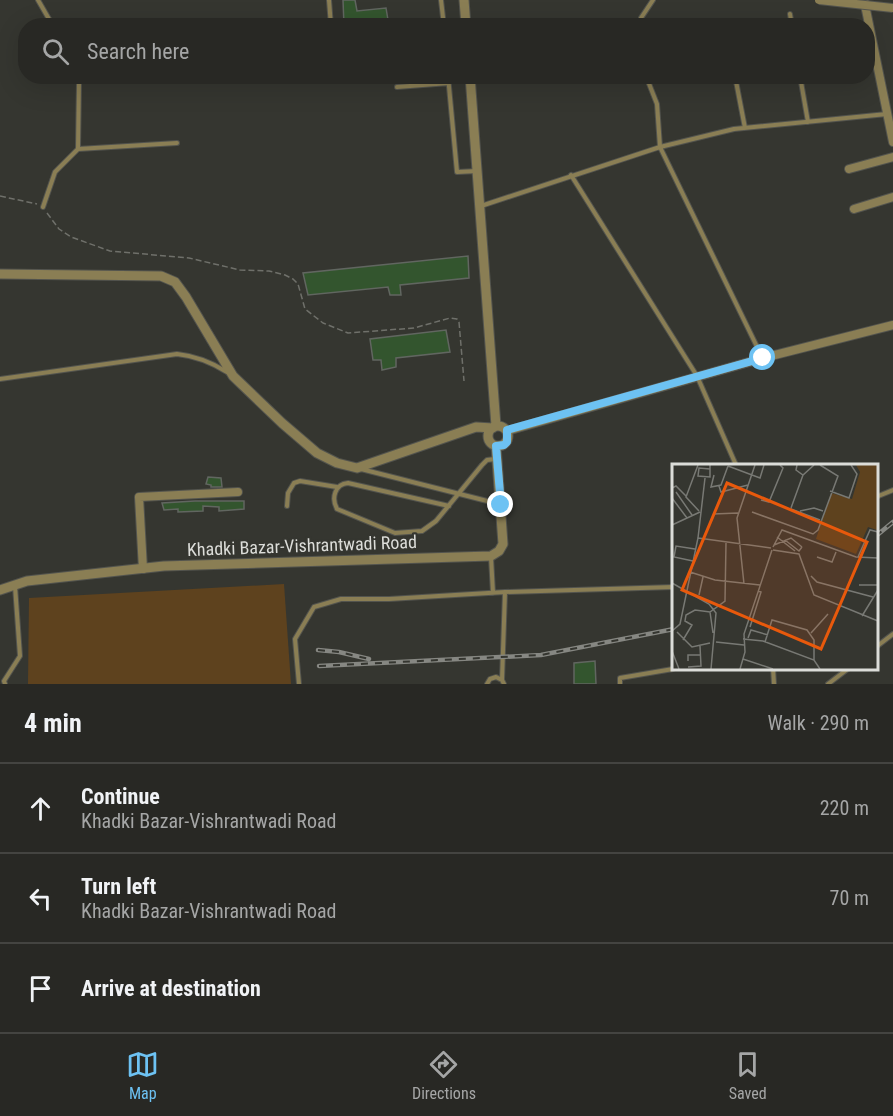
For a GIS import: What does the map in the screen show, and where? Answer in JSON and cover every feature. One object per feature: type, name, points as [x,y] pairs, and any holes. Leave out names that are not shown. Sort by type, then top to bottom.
[{"type":"street","points":[[464,0],[465,18]]},
{"type":"street","points":[[819,0],[893,8]]},
{"type":"street","points":[[864,0],[868,18]]},
{"type":"street","points":[[875,52],[893,142]]},
{"type":"street","points":[[471,84],[495,427]]},
{"type":"street","points":[[849,169],[893,157]]},
{"type":"street","points":[[854,208],[893,197]]},
{"type":"street","points":[[0,274],[161,276],[175,282],[233,376],[317,453],[337,463],[357,468],[476,427],[500,426],[507,430],[763,358],[893,325]]},
{"type":"street","points":[[495,427],[490,430],[488,438],[496,446],[507,442],[507,430]]},
{"type":"street","points":[[491,556],[499,551],[503,544],[496,446]]},
{"type":"street","points":[[143,568],[139,497],[238,492]]},
{"type":"street","name":"Khadki Bazar-Vishrantwadi Road","points":[[0,590],[27,581],[164,566],[491,556]]},
{"type":"lane","points":[[39,0],[49,18]]},
{"type":"lane","points":[[329,0],[330,18]]},
{"type":"lane","points":[[441,0],[443,18]]},
{"type":"lane","points":[[641,18],[653,0]]},
{"type":"lane","points":[[790,14],[791,18]]},
{"type":"lane","points":[[78,149],[79,84]]},
{"type":"lane","points":[[397,87],[436,84]]},
{"type":"lane","points":[[449,84],[457,172],[478,171]]},
{"type":"lane","points":[[648,84],[657,104],[660,147],[763,358]]},
{"type":"lane","points":[[737,84],[745,128]]},
{"type":"lane","points":[[801,84],[808,122]]},
{"type":"lane","points":[[480,206],[660,147],[745,128],[888,114]]},
{"type":"lane","points":[[43,207],[55,172],[78,149],[177,143]]},
{"type":"lane","points":[[572,175],[697,376],[736,464]]},
{"type":"lane","points":[[0,379],[177,354],[210,362],[233,376]]},
{"type":"lane","points":[[448,506],[348,483],[341,483],[337,487],[334,501],[337,509],[395,533],[422,531],[436,522],[487,460],[496,459]]},
{"type":"lane","points":[[357,468],[501,505]]},
{"type":"lane","points":[[287,506],[290,487],[294,483],[300,481],[337,487]]},
{"type":"lane","points":[[878,497],[893,490]]},
{"type":"lane","points":[[491,556],[493,592]]},
{"type":"lane","points":[[5,684],[4,681],[20,656],[15,585]]},
{"type":"lane","points":[[299,684],[295,639],[314,607],[341,599],[672,587]]},
{"type":"lane","points":[[487,684],[493,678],[503,682],[505,592]]},
{"type":"lane","points":[[878,645],[893,634]]},
{"type":"lane","points":[[620,684],[620,678],[673,669]]},
{"type":"lane","points":[[773,669],[774,684]]},
{"type":"lane","points":[[828,684],[848,669]]},
{"type":"path","points":[[0,195],[36,203],[43,207],[59,228],[71,237],[110,251],[189,258],[240,270],[269,271],[285,275],[294,279],[298,284],[305,309],[323,323],[348,333],[387,331],[450,318],[457,319],[464,381]]},
{"type":"shaded area","points":[[284,584],[291,684],[28,684],[29,598]]},
{"type":"building","points":[[343,0],[355,0],[357,11],[386,8],[388,18],[344,18]]},
{"type":"building","points":[[468,256],[469,278],[400,285],[401,295],[390,295],[388,287],[308,295],[303,273]]},
{"type":"building","points":[[446,330],[450,352],[396,358],[396,367],[382,370],[381,360],[373,360],[370,339]]},
{"type":"building","points":[[208,477],[221,478],[222,487],[211,487],[206,484]]},
{"type":"building","points":[[244,501],[244,509],[219,511],[219,507],[203,506],[203,511],[178,512],[178,509],[164,510],[162,503]]},
{"type":"building","points":[[595,661],[596,684],[574,684],[574,663]]},
{"type":"railway","points":[[878,534],[893,522]]},
{"type":"railway","points":[[319,666],[541,655],[672,629]]},
{"type":"railway","points":[[318,650],[369,659]]},
{"type":"route","points":[[501,505],[496,446],[507,442],[507,430],[763,358]]}]
